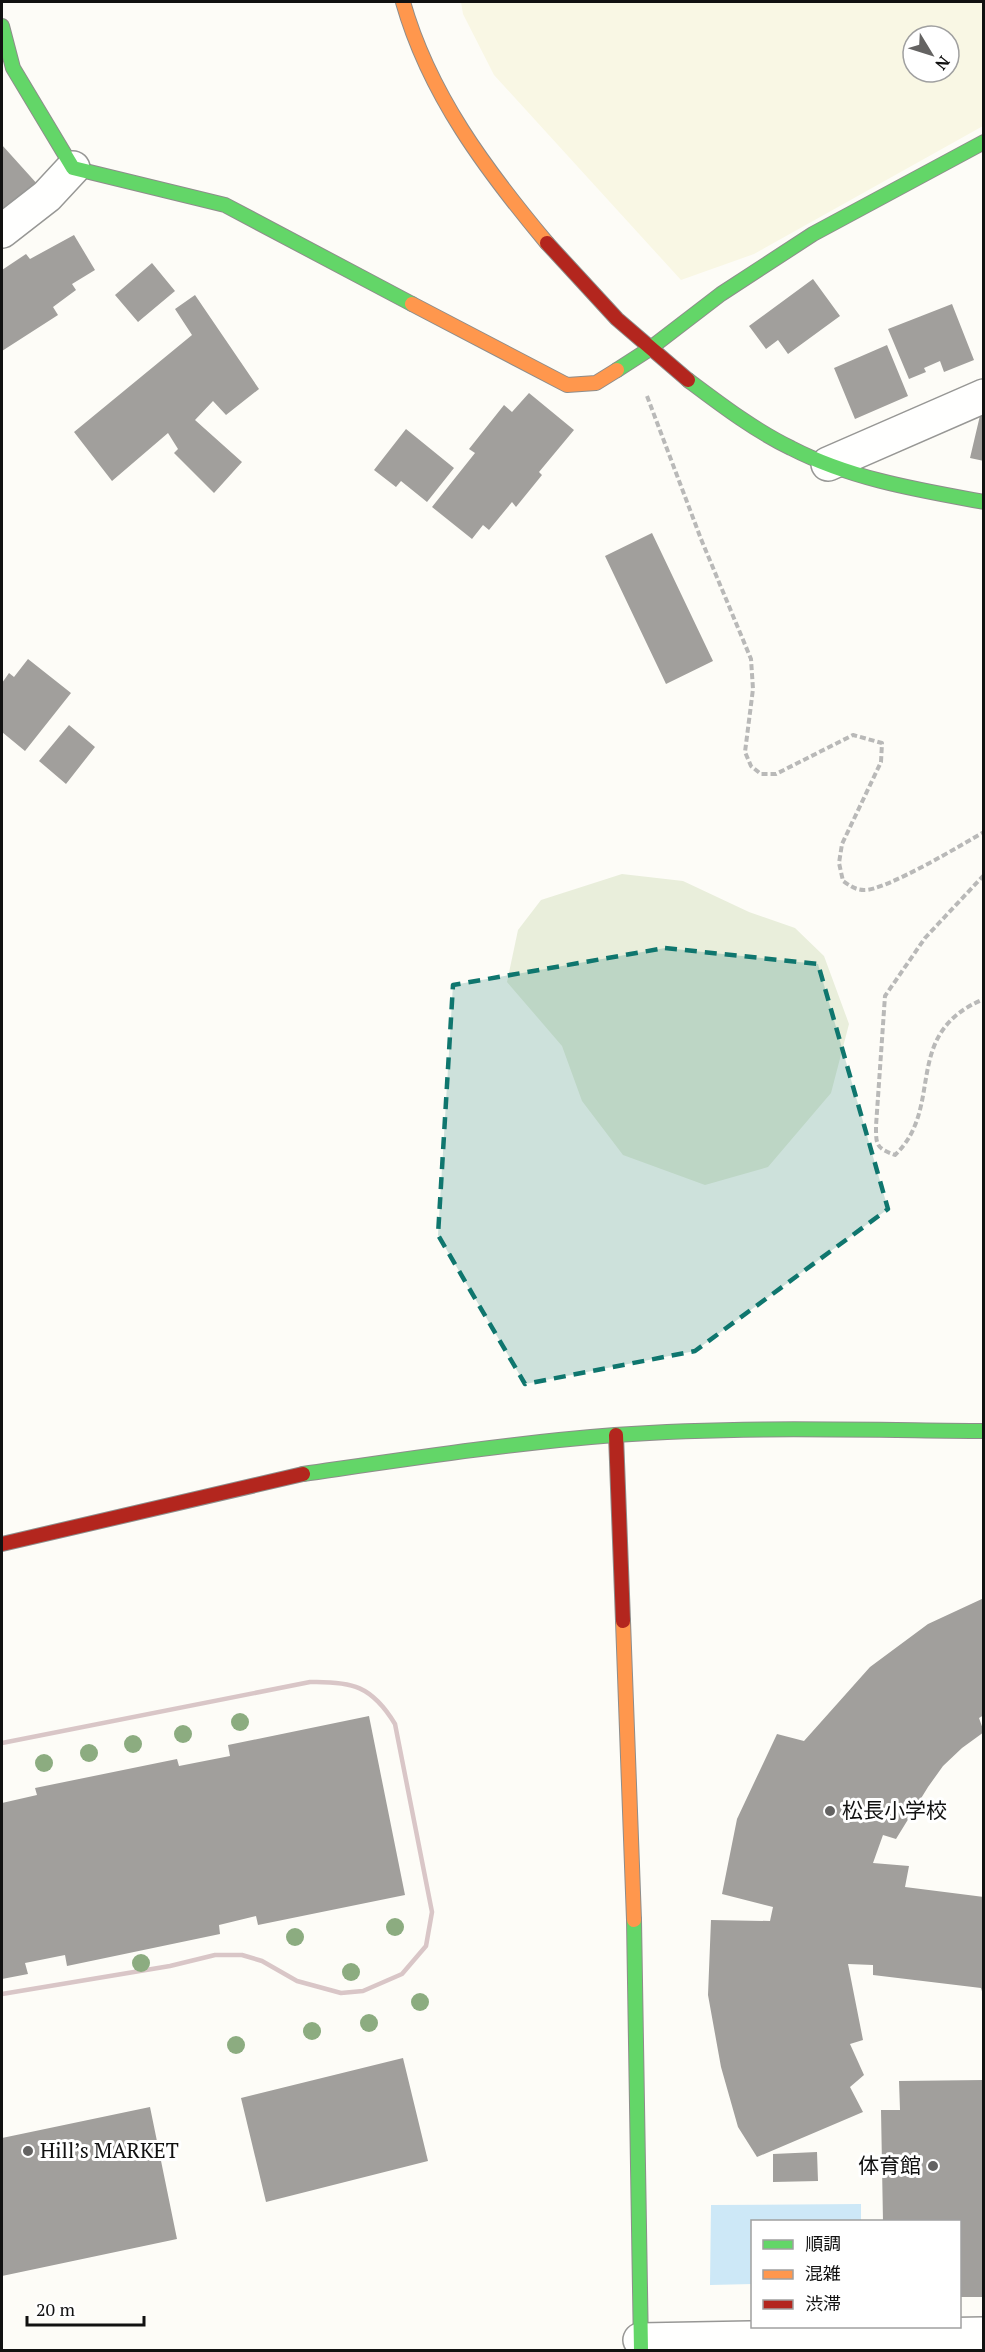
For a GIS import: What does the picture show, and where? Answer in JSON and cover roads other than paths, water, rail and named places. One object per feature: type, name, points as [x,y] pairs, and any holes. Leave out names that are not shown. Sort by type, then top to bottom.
[{"type":"street","points":[[403,2],[427,72],[468,143],[550,250],[595,300],[648,350],[715,401],[792,449],[828,464],[926,492],[984,502]]},
{"type":"street","points":[[2,26],[13,68],[73,168],[225,205],[567,385],[596,383],[648,350],[721,294],[813,234],[984,142]]},
{"type":"street","points":[[2,231],[47,196],[73,168]]},
{"type":"street","points":[[828,464],[984,396]]},
{"type":"street","points":[[2,1544],[300,1474],[476,1449],[616,1435],[787,1429],[984,1431]]},
{"type":"street","points":[[616,1435],[633,1868],[641,2345],[942,2343],[984,2334]]},
{"type":"water","points":[[861,2204],[861,2220],[751,2220],[751,2284],[710,2285],[711,2205]]},
{"type":"railway","points":[[2,1743],[310,1682],[338,1683],[360,1688],[378,1701],[395,1724],[432,1912],[426,1946],[402,1974],[363,1991],[341,1993],[297,1981],[262,1961],[242,1955],[215,1955],[170,1966],[2,1994]]},
{"type":"place","name":"松長小学校","points":[[830,1811]]},
{"type":"place","name":"Hill’s MARKET","points":[[28,2151]]},
{"type":"place","name":"体育館","points":[[933,2166]]}]
